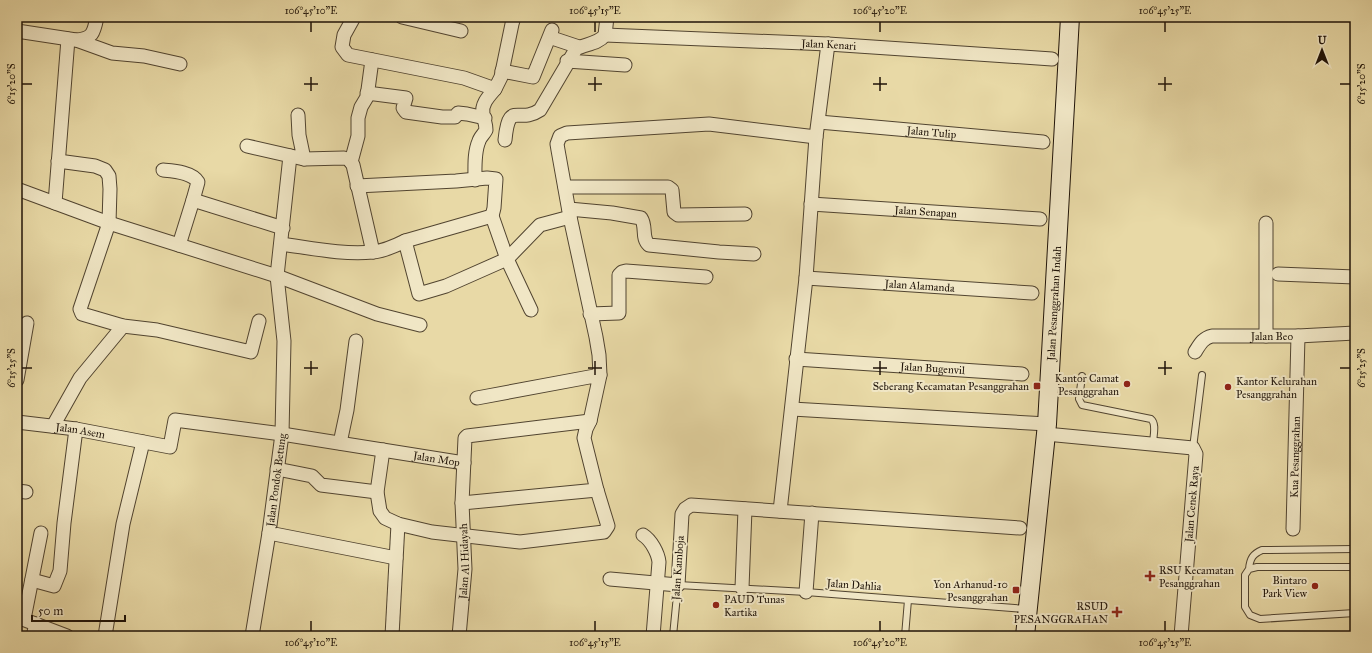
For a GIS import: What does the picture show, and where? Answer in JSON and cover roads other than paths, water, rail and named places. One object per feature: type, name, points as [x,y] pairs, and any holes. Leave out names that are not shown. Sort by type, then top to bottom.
[{"type":"street","points":[[17,31],[84,40],[92,34],[97,17]]},
{"type":"street","points":[[354,17],[344,35],[342,47],[348,55],[464,78],[495,89]]},
{"type":"street","points":[[402,17],[461,31]]},
{"type":"street","points":[[475,180],[476,148],[479,139],[486,130],[483,106],[487,98],[495,89],[501,77],[514,17]]},
{"type":"street","points":[[505,140],[506,126],[509,118],[532,114],[540,110],[567,61],[576,50],[579,47],[598,41],[605,35],[607,17]]},
{"type":"street","name":"Jalan Pesanggrahan Indah","points":[[1026,636],[1047,429],[1070,17]]},
{"type":"street","points":[[502,71],[533,77],[552,34],[579,47]]},
{"type":"street","name":"Jalan Kenari","points":[[605,35],[828,44],[1052,59]]},
{"type":"street","points":[[72,39],[112,53],[144,56],[180,64]]},
{"type":"street","points":[[55,203],[58,161],[72,39]]},
{"type":"street","points":[[780,511],[806,278],[816,137],[828,44]]},
{"type":"street","points":[[372,60],[367,93],[358,118],[358,136],[351,162],[373,252]]},
{"type":"street","points":[[567,61],[625,65]]},
{"type":"street","points":[[367,93],[406,98],[403,108],[406,112],[442,117],[454,117],[458,113],[485,118]]},
{"type":"street","points":[[298,115],[299,134],[304,159]]},
{"type":"street","name":"Jalan Tulip","points":[[819,122],[1043,142]]},
{"type":"street","points":[[383,450],[377,492],[380,511],[385,518],[398,524],[432,532],[520,542],[604,532],[608,526],[584,438],[590,421],[600,375],[599,355],[569,213],[558,144],[560,136],[567,133],[709,124],[816,137]]},
{"type":"street","points":[[247,146],[304,159],[344,158],[351,162]]},
{"type":"street","points":[[282,434],[284,341],[277,276],[290,156]]},
{"type":"street","points":[[58,161],[95,166],[105,170],[109,176],[109,223],[80,309],[82,314],[123,326],[157,330],[251,352],[259,321]]},
{"type":"street","points":[[163,170],[182,174],[198,182],[179,245]]},
{"type":"street","points":[[357,186],[475,180],[487,178],[496,179],[492,216],[507,259],[531,310]]},
{"type":"street","points":[[565,187],[668,187],[672,190],[674,212],[678,215],[745,214]]},
{"type":"street","points":[[17,189],[109,223],[277,276],[377,314],[420,325]]},
{"type":"street","points":[[193,200],[283,228]]},
{"type":"street","name":"Jalan Senapan","points":[[811,204],[1040,219]]},
{"type":"street","points":[[405,241],[419,294],[446,286],[507,259],[540,225],[569,213],[612,213],[641,218],[643,221],[645,240],[649,245],[754,254]]},
{"type":"street","points":[[281,244],[326,250],[373,252],[405,241],[492,216]]},
{"type":"street","points":[[1266,223],[1266,336]]},
{"type":"street","points":[[590,314],[619,313],[619,275],[622,272],[626,271],[706,277]]},
{"type":"street","points":[[1278,274],[1355,277]]},
{"type":"street","name":"Jalan Alamanda","points":[[806,278],[1032,293]]},
{"type":"street","points":[[17,380],[27,323]]},
{"type":"street","points":[[53,426],[80,378],[123,326]]},
{"type":"street","name":"Jalan Beo","points":[[1195,352],[1202,341],[1212,336],[1298,336],[1355,333]]},
{"type":"street","name":"Kua Pesanggrahan","points":[[1293,529],[1298,336]]},
{"type":"street","points":[[340,443],[347,410],[356,341]]},
{"type":"street","name":"Jalan Bugenvil","points":[[796,359],[1022,374]]},
{"type":"street","points":[[477,398],[600,375]]},
{"type":"street","points":[[792,409],[1047,429],[1152,444],[1193,448]]},
{"type":"street","name":"Jalan Pondok Betung","points":[[170,447],[175,420],[282,434],[269,533],[252,636]]},
{"type":"street","name":"Jalan Mop","points":[[282,434],[464,463],[464,440],[467,436],[590,421]]},
{"type":"street","name":"Jalan Asem","points":[[17,422],[76,429],[170,447]]},
{"type":"street","points":[[32,580],[54,586],[60,571],[62,539],[76,429]]},
{"type":"street","points":[[105,636],[123,524],[143,442]]},
{"type":"street","name":"Jalan Cenek Raya","points":[[1181,636],[1196,454],[1193,448]]},
{"type":"street","name":"Jalan Al Hidayah","points":[[459,636],[465,569],[462,503],[464,463]]},
{"type":"street","points":[[277,469],[312,476],[321,485],[377,492]]},
{"type":"street","points":[[462,503],[597,490]]},
{"type":"street","name":"Jalan Kamboja","points":[[678,585],[682,514],[685,508],[691,505],[746,509]]},
{"type":"street","points":[[742,588],[746,509],[1020,528]]},
{"type":"street","points":[[806,592],[812,513]]},
{"type":"street","points":[[392,636],[398,524]]},
{"type":"street","points":[[41,533],[32,580],[20,618],[35,630],[67,636]]},
{"type":"street","points":[[269,533],[396,558]]},
{"type":"street","points":[[643,535],[650,542],[658,558],[653,636]]},
{"type":"street","points":[[610,579],[678,585]]},
{"type":"lane","points":[[1193,448],[1202,375]]},
{"type":"lane","points":[[1082,376],[1079,399],[1082,405],[1154,420],[1155,424],[1152,444]]},
{"type":"lane","points":[[1355,549],[1262,550],[1254,553],[1250,561],[1249,569],[1245,575],[1245,608],[1250,615],[1260,619],[1355,613]]},
{"type":"lane","points":[[1249,569],[1257,566],[1355,567]]},
{"type":"lane","name":"Jalan Dahlia","points":[[678,585],[806,592],[1028,609]]},
{"type":"lane","name":"Jalan Kamboja","points":[[673,636],[678,585]]},
{"type":"lane","points":[[905,636],[908,600]]},
{"type":"place","name":"Kantor Camat Pesanggrahan","points":[[1127,384]]},
{"type":"place","name":"Seberang Kecamatan Pesanggrahan","points":[[1037,386]]},
{"type":"place","name":"Kantor Kelurahan Pesanggrahan","points":[[1228,387]]},
{"type":"place","name":"RSU Kecamatan Pesanggrahan","points":[[1150,576]]},
{"type":"place","name":"Bintaro Park View","points":[[1315,586]]},
{"type":"place","name":"Yon Arhanud-10 Pesanggrahan","points":[[1016,590]]},
{"type":"place","name":"PAUD Tunas Kartika","points":[[716,605]]},
{"type":"place","name":"RSUD PESANGGRAHAN","points":[[1117,612]]}]
